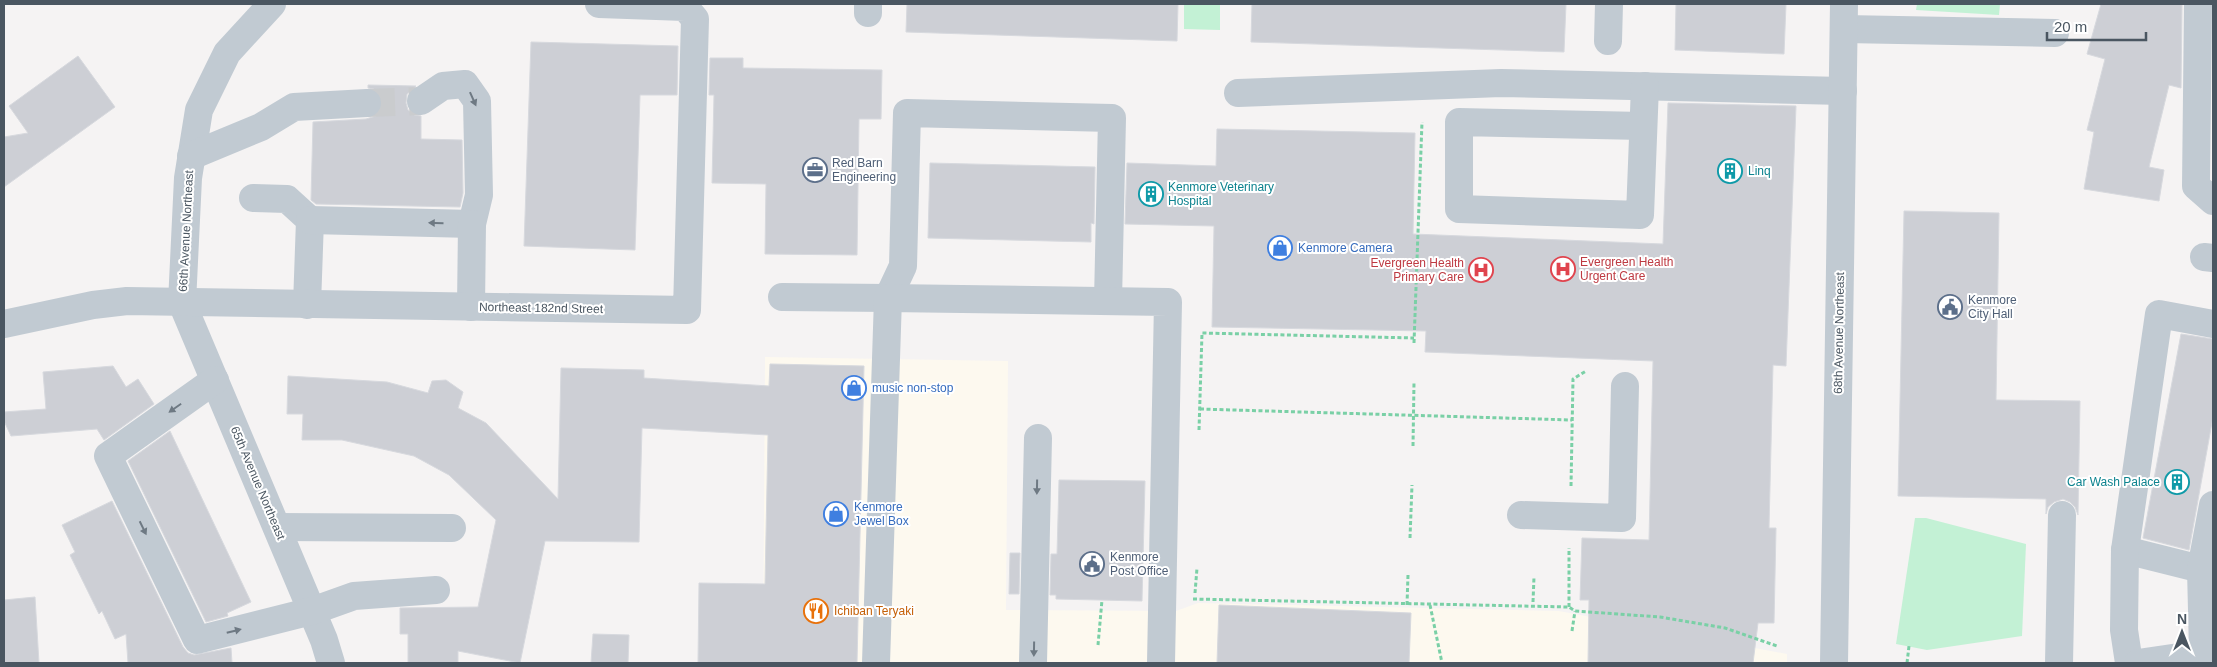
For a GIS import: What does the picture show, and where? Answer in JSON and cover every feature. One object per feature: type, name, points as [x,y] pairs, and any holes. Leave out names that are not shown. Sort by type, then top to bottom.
[{"type":"street","name":"66th Avenue Northeast","points":[[182,303],[188,178],[199,110],[227,53],[272,4]]},
{"type":"street","name":"Northeast 182nd Street","points":[[4,324],[93,305],[127,301],[687,310],[695,19],[685,7],[599,4]]},
{"type":"street","points":[[1608,41],[1609,4]]},
{"type":"street","points":[[2198,4],[2196,186],[2213,201]]},
{"type":"street","points":[[1844,16],[2056,33]]},
{"type":"street","name":"68th Avenue Northeast","points":[[1834,663],[1844,16]]},
{"type":"street","points":[[1238,93],[1501,82],[1843,91]]},
{"type":"street","points":[[422,101],[443,86],[465,84],[477,101],[479,195],[472,224],[471,307]]},
{"type":"street","points":[[1643,126],[1459,122],[1459,209],[1640,215],[1645,86]]},
{"type":"street","points":[[191,156],[261,127],[294,107],[367,103]]},
{"type":"street","points":[[876,663],[888,298],[903,266],[907,113],[1112,118],[1108,301]]},
{"type":"street","points":[[253,198],[287,199],[310,220],[472,224]]},
{"type":"street","points":[[307,305],[310,220]]},
{"type":"street","points":[[782,297],[1168,302],[1161,663]]},
{"type":"street","name":"65th Avenue Northeast","points":[[182,303],[312,611],[331,663]]},
{"type":"street","points":[[2129,663],[2124,630],[2125,550],[2159,314],[2213,324]]},
{"type":"street","points":[[215,380],[108,456],[197,640],[312,611],[354,596],[436,590]]},
{"type":"street","points":[[1521,515],[1622,518],[1625,386]]},
{"type":"street","points":[[1033,663],[1038,438]]},
{"type":"street","points":[[2138,663],[2208,652],[2201,569],[2213,505]]},
{"type":"street","points":[[2059,663],[2062,515]]},
{"type":"street","points":[[277,527],[452,528]]},
{"type":"street","points":[[2125,550],[2201,569]]},
{"type":"path","points":[[1414,343],[1422,122]]},
{"type":"path","points":[[1198,439],[1202,333],[1414,338]]},
{"type":"path","points":[[1571,490],[1573,379],[1586,371]]},
{"type":"path","points":[[1413,446],[1414,382]]},
{"type":"path","points":[[1200,409],[1572,420]]},
{"type":"path","points":[[1410,538],[1412,485]]},
{"type":"path","points":[[1569,544],[1569,607]]},
{"type":"path","points":[[1407,605],[1408,576]]},
{"type":"path","points":[[1533,602],[1534,576]]},
{"type":"path","points":[[1188,599],[1569,607],[1574,611],[1660,617],[1725,628],[1777,646]]},
{"type":"path","points":[[1098,645],[1102,600]]},
{"type":"path","points":[[1430,605],[1442,663]]},
{"type":"path","points":[[1572,630],[1574,611]]},
{"type":"path","points":[[1907,663],[1909,646]]},
{"type":"shaded area","points":[[765,357],[1008,361],[1006,610],[1176,611],[1198,603],[1559,611],[1787,654],[1787,663],[763,663]]},
{"type":"green space","points":[[1184,4],[1220,4],[1220,30],[1184,29]]},
{"type":"green space","points":[[1917,4],[2000,4],[1999,15],[1916,10]]},
{"type":"green space","points":[[1915,518],[1926,518],[2026,544],[2022,636],[1927,650],[1896,644]]},
{"type":"building","points":[[907,4],[1178,4],[1177,41],[906,32]]},
{"type":"building","points":[[1252,4],[1566,4],[1564,52],[1251,42]]},
{"type":"building","points":[[1676,4],[1786,4],[1784,54],[1675,50]]},
{"type":"building","points":[[2101,4],[2182,4],[2181,88],[2169,85],[2149,167],[2164,170],[2159,201],[2084,189],[2094,132],[2087,130],[2105,59],[2087,54]]},
{"type":"building","points":[[531,42],[678,46],[677,95],[640,95],[635,250],[524,246]]},
{"type":"building","points":[[78,56],[115,107],[4,187],[4,137],[28,133],[9,106]]},
{"type":"building","name":"Red Barn Engineering","points":[[710,58],[743,58],[743,68],[882,70],[881,119],[859,119],[857,255],[765,254],[766,184],[712,183],[714,95],[709,95]]},
{"type":"building","points":[[368,85],[416,86],[407,94],[406,103],[408,110],[414,115],[421,116],[421,139],[462,140],[463,193],[460,207],[316,204],[311,200],[313,122],[366,119],[376,116],[381,110],[383,102],[380,94],[374,89],[368,88]]},
{"type":"building","points":[[1668,103],[1796,106],[1786,366],[1773,365],[1769,528],[1776,528],[1774,623],[1758,623],[1753,663],[1588,663],[1589,600],[1580,600],[1582,538],[1649,540],[1653,361],[1425,352],[1426,331],[1212,327],[1214,226],[1125,224],[1127,163],[1216,166],[1217,129],[1415,133],[1413,234],[1663,244]]},
{"type":"building","points":[[930,163],[1095,167],[1094,224],[1091,223],[1091,242],[928,238]]},
{"type":"building","name":"Kenmore City Hall","points":[[1904,211],[1999,213],[1996,400],[2080,401],[2078,515],[2075,507],[2063,499],[2054,502],[2048,507],[2046,514],[2046,499],[1898,496]]},
{"type":"building","name":"Car Wash Palace","points":[[2181,334],[2213,339],[2213,417],[2189,550],[2143,538]]},
{"type":"building","points":[[770,364],[864,366],[857,663],[698,663],[699,583],[765,584],[768,435],[642,428],[639,542],[545,541],[520,663],[458,651],[458,663],[408,663],[408,634],[400,634],[400,608],[478,607],[496,520],[449,475],[414,456],[342,440],[302,440],[303,414],[287,414],[288,376],[387,382],[428,393],[432,381],[446,380],[463,392],[458,408],[486,423],[558,499],[561,368],[644,370],[644,378],[769,386]]},
{"type":"building","points":[[113,366],[126,387],[138,379],[154,404],[104,440],[97,429],[11,436],[4,421],[4,412],[46,409],[43,372]]},
{"type":"building","points":[[170,431],[251,602],[227,613],[228,616],[206,622],[128,461]]},
{"type":"building","points":[[1059,480],[1145,481],[1142,601],[1056,599],[1056,595],[1050,595],[1051,554],[1057,554]]},
{"type":"building","points":[[112,501],[183,647],[188,653],[194,655],[231,648],[232,663],[128,663],[126,634],[115,639],[102,611],[99,614],[70,555],[75,552],[62,525]]},
{"type":"building","points":[[1010,553],[1020,553],[1019,594],[1009,594]]},
{"type":"building","points":[[35,597],[39,663],[4,663],[4,600]]},
{"type":"building","points":[[1219,605],[1411,613],[1409,663],[1217,663]]},
{"type":"building","points":[[593,634],[629,635],[628,663],[591,663]]},
{"type":"tunnel","points":[[367,103],[421,101]]},
{"type":"place","name":"Red Barn Engineering","points":[[815,170]]},
{"type":"place","name":"Linq","points":[[1730,171]]},
{"type":"place","name":"Kenmore Veterinary Hospital","points":[[1151,194]]},
{"type":"place","name":"Kenmore Camera","points":[[1280,248]]},
{"type":"place","name":"Evergreen Health Urgent Care","points":[[1563,269]]},
{"type":"place","name":"Evergreen Health Primary Care","points":[[1481,270]]},
{"type":"place","name":"Kenmore City Hall","points":[[1950,307]]},
{"type":"place","name":"music non-stop","points":[[854,388]]},
{"type":"place","name":"Car Wash Palace","points":[[2177,482]]},
{"type":"place","name":"Kenmore Jewel Box","points":[[836,514]]},
{"type":"place","name":"Kenmore Post Office","points":[[1092,564]]},
{"type":"place","name":"Ichiban Teryaki","points":[[816,611]]}]
